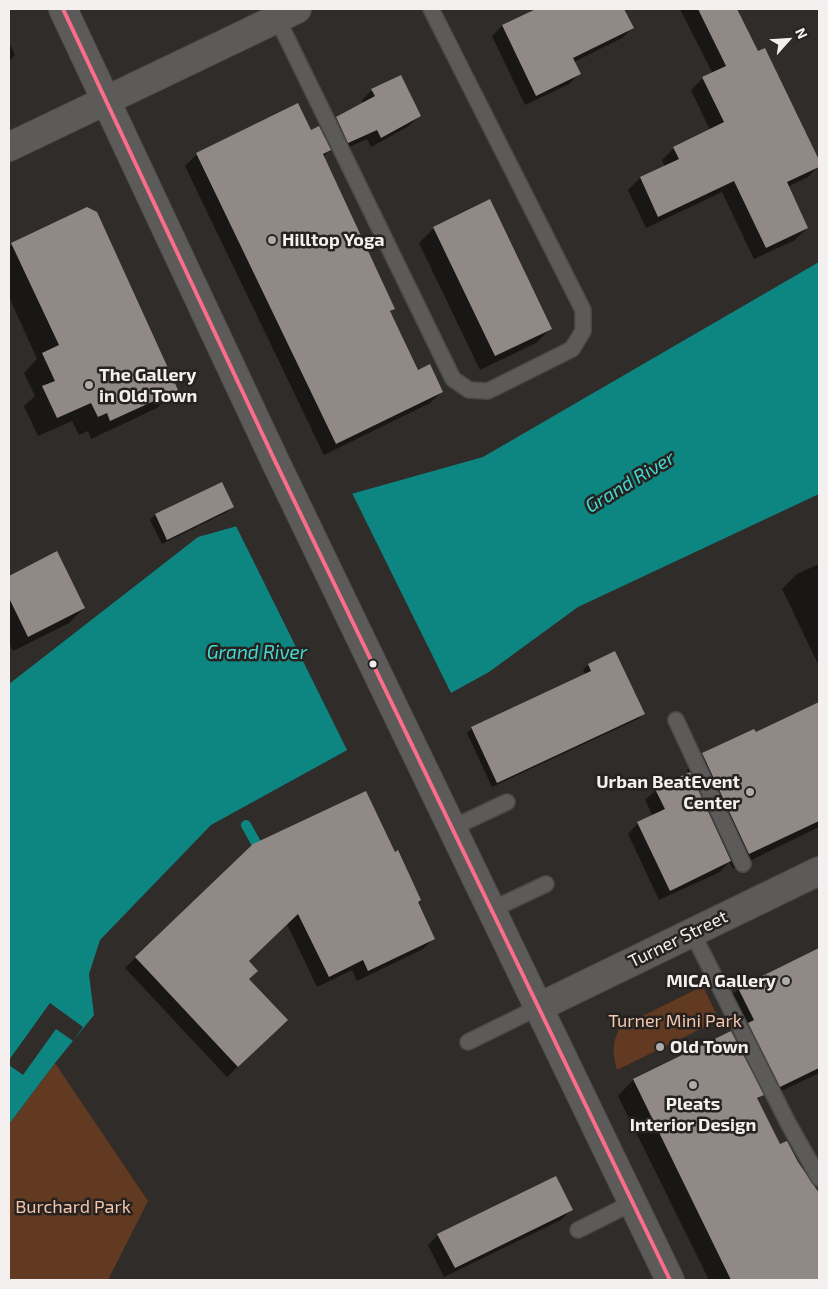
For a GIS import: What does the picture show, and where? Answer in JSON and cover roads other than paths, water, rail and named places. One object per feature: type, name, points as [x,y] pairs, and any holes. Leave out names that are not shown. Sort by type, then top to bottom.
[{"type":"street","points":[[63,9],[275,461],[537,1008],[670,1280]]},
{"type":"street","points":[[9,147],[287,14]]},
{"type":"street","name":"Turner Street","points":[[537,1008],[819,871]]},
{"type":"lane","points":[[287,14],[453,380],[469,390],[488,391],[572,349],[583,331],[583,310],[431,9]]},
{"type":"lane","points":[[676,720],[743,864]]},
{"type":"lane","points":[[446,818],[507,802]]},
{"type":"lane","points":[[491,910],[546,884]]},
{"type":"lane","points":[[692,932],[788,1124],[819,1178]]},
{"type":"lane","points":[[468,1042],[537,1008]]},
{"type":"lane","points":[[578,1230],[632,1203]]},
{"type":"water","name":"Grand River","points":[[819,262],[819,494],[578,607],[489,672],[211,825],[100,940],[89,974],[94,1015],[9,1124],[9,684],[198,537],[483,457]]},
{"type":"waterway","points":[[246,825],[256,843]]},
{"type":"place","name":"Hilltop Yoga","points":[[272,240]]},
{"type":"place","name":"The Gallery in Old Town","points":[[89,385]]},
{"type":"place","name":"Urban BeatEvent Center","points":[[750,792]]},
{"type":"place","name":"MICA Gallery","points":[[786,981]]},
{"type":"place","name":"Old Town","points":[[660,1047]]},
{"type":"place","name":"Pleats Interior Design","points":[[693,1085]]},
{"type":"park label","name":"Turner Mini Park","points":[[675,1021]]},
{"type":"park label","name":"Burchard Park","points":[[73,1207]]}]
